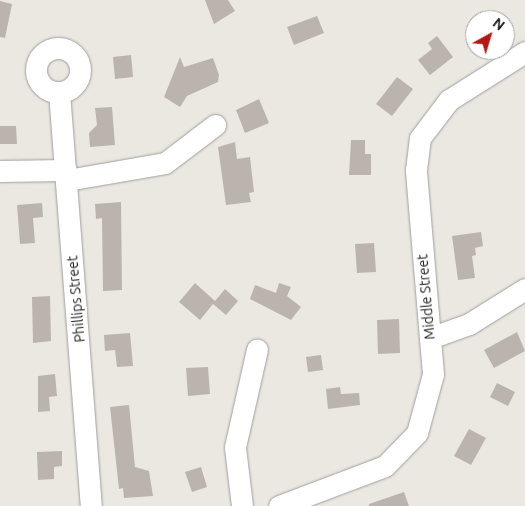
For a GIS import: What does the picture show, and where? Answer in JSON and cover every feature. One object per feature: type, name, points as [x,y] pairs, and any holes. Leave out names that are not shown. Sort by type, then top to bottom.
[{"type":"street","name":"Middle Street","points":[[279,506],[380,468],[408,446],[431,392],[430,338],[416,170],[420,138],[441,106],[525,52]]},
{"type":"street","name":"Phillips Street","points":[[58,92],[91,506]]},
{"type":"street","points":[[0,171],[66,175],[165,163],[215,125]]},
{"type":"street","points":[[430,338],[469,324],[525,289]]},
{"type":"street","points":[[242,506],[235,447],[256,349]]},
{"type":"building","points":[[205,0],[228,0],[235,11],[214,24]]},
{"type":"building","points":[[0,1],[12,4],[5,38],[0,37]]},
{"type":"building","points":[[317,16],[324,33],[294,45],[287,27]]},
{"type":"building","points":[[437,36],[453,57],[430,75],[418,60],[432,49],[428,43]]},
{"type":"building","points":[[131,55],[133,77],[115,79],[113,57]]},
{"type":"building","points":[[180,57],[184,67],[213,58],[219,75],[218,82],[187,96],[180,107],[164,97]]},
{"type":"building","points":[[397,77],[413,89],[392,116],[376,104]]},
{"type":"building","points":[[259,99],[269,123],[245,133],[236,110]]},
{"type":"building","points":[[112,107],[115,145],[90,147],[89,133],[97,125],[95,108]]},
{"type":"building","points":[[0,126],[16,126],[17,144],[0,144]]},
{"type":"building","points":[[351,140],[365,140],[365,154],[371,154],[371,175],[349,175]]},
{"type":"building","points":[[235,142],[237,159],[250,157],[254,192],[249,193],[251,202],[226,205],[218,147]]},
{"type":"building","points":[[121,202],[122,290],[103,291],[102,218],[96,219],[95,204]]},
{"type":"building","points":[[42,203],[43,217],[33,218],[35,243],[20,244],[17,205]]},
{"type":"building","points":[[481,232],[483,246],[475,248],[476,255],[472,256],[475,278],[458,280],[452,236]]},
{"type":"building","points":[[374,243],[376,272],[357,273],[355,244]]},
{"type":"building","points":[[195,283],[215,301],[225,289],[238,301],[226,315],[213,304],[200,320],[179,302]]},
{"type":"building","points":[[279,283],[291,287],[287,296],[301,307],[291,320],[250,299],[255,285],[276,293]]},
{"type":"building","points":[[50,296],[51,341],[33,343],[32,297]]},
{"type":"building","points":[[399,319],[400,353],[378,354],[377,320]]},
{"type":"building","points":[[517,332],[525,351],[494,368],[484,350]]},
{"type":"building","points":[[130,333],[133,366],[117,367],[115,350],[105,351],[104,335]]},
{"type":"building","points":[[321,355],[323,370],[308,372],[306,357]]},
{"type":"building","points":[[208,367],[210,394],[188,396],[186,368]]},
{"type":"building","points":[[55,374],[57,396],[49,397],[50,411],[38,412],[38,376]]},
{"type":"building","points":[[497,383],[515,392],[508,406],[490,397]]},
{"type":"building","points":[[340,387],[341,394],[359,393],[360,405],[328,409],[326,389]]},
{"type":"building","points":[[129,405],[135,467],[149,471],[153,496],[124,498],[123,488],[119,489],[110,407]]},
{"type":"building","points":[[469,429],[486,438],[471,465],[454,456]]},
{"type":"building","points":[[62,451],[62,466],[54,467],[54,479],[38,480],[37,452]]},
{"type":"building","points":[[201,467],[207,487],[192,492],[185,472]]},
{"type":"building","points":[[404,492],[409,506],[369,506],[369,504]]}]
